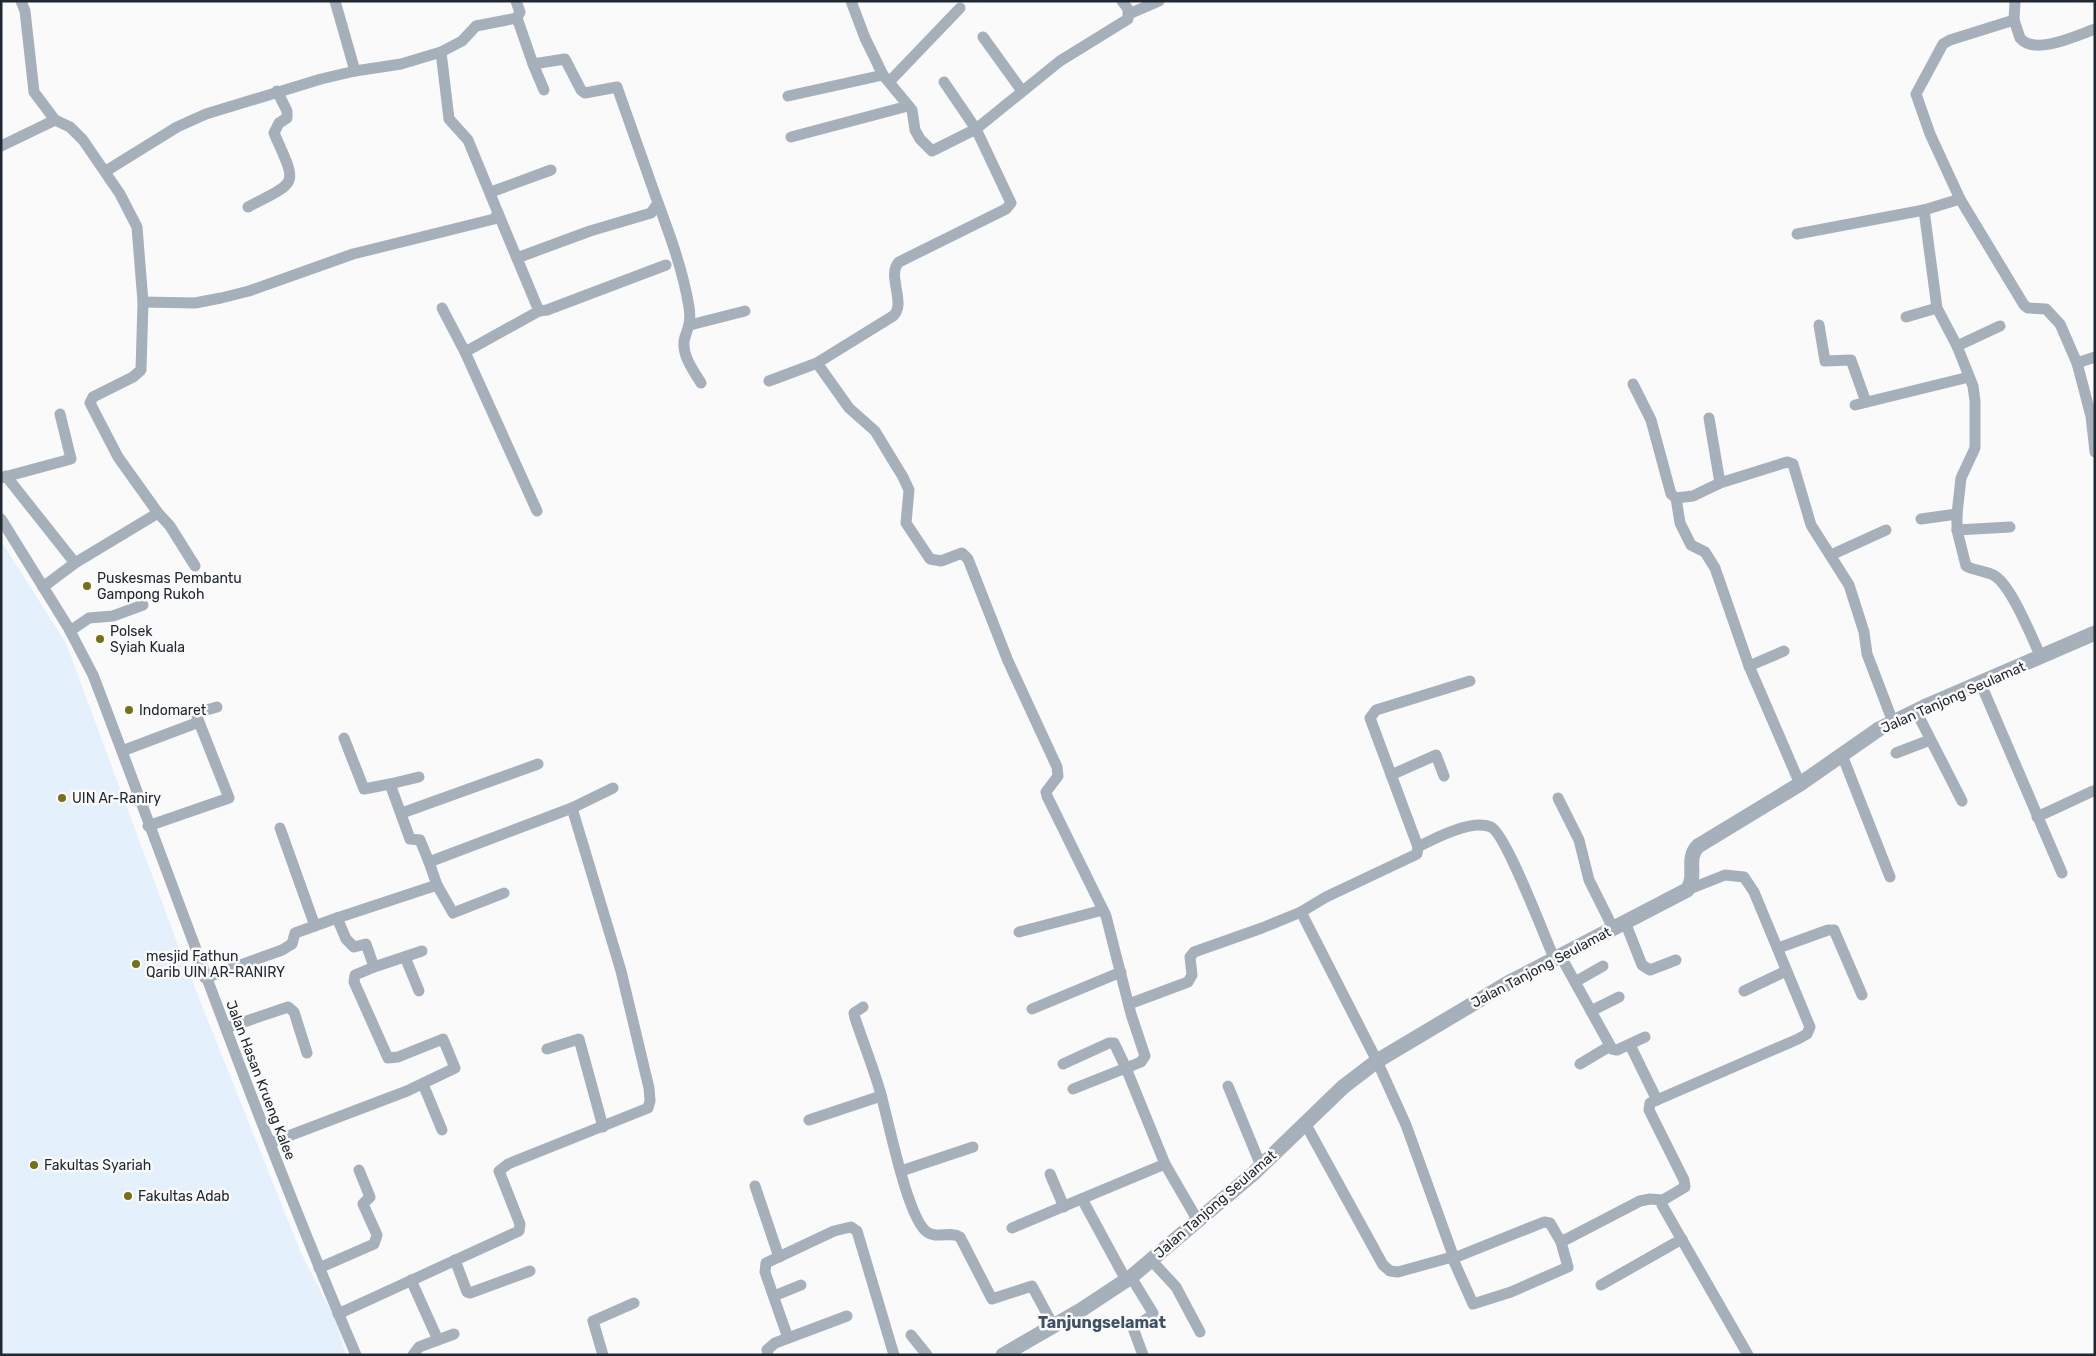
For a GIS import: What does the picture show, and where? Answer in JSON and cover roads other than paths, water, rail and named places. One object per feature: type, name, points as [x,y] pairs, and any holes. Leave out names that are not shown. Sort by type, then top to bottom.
[{"type":"street","points":[[21,1],[25,11],[34,92],[55,120],[78,134],[106,171],[130,211],[137,228],[143,302],[140,370],[133,377],[93,397],[90,403],[118,457],[158,513],[170,526],[195,566]]},
{"type":"street","points":[[335,1],[355,71]]},
{"type":"street","points":[[516,1],[520,12],[517,18],[544,90]]},
{"type":"street","points":[[852,1],[864,38],[887,78],[913,111],[916,130],[920,139],[932,151],[976,129],[1060,61],[1128,19],[1130,14],[1159,1]]},
{"type":"street","points":[[1122,1],[1130,14]]},
{"type":"street","points":[[2015,1],[2014,20],[2020,38],[2031,44],[2060,42],[2095,29]]},
{"type":"street","points":[[788,96],[887,78],[960,8]]},
{"type":"street","points":[[106,171],[178,127],[206,114],[233,108],[277,91],[355,71],[401,64],[441,52],[462,41],[476,26],[517,18]]},
{"type":"street","points":[[2014,20],[1945,42],[1916,94],[1930,134],[1960,199],[2024,305],[2028,308],[2046,309],[2060,324],[2077,363],[2091,416],[2095,452]]},
{"type":"street","points":[[983,37],[1022,91]]},
{"type":"street","points":[[441,52],[449,119],[468,140],[539,310]]},
{"type":"street","points":[[533,64],[565,59],[581,90],[585,93],[617,87],[679,258],[690,310],[690,326],[684,346],[689,364],[701,383]]},
{"type":"street","points":[[769,381],[817,362],[896,314],[895,268],[899,262],[1006,209],[1011,203],[976,129],[944,82]]},
{"type":"street","points":[[248,207],[285,187],[290,181],[291,172],[274,133],[279,123],[287,118],[287,111],[277,91]]},
{"type":"street","points":[[791,137],[908,106]]},
{"type":"street","points":[[1,146],[55,120]]},
{"type":"street","points":[[491,192],[551,170]]},
{"type":"street","points":[[1797,234],[1924,210],[1960,199]]},
{"type":"street","points":[[517,258],[590,231],[652,212],[658,204]]},
{"type":"street","points":[[1924,210],[1926,239],[1937,308],[1957,346],[1969,377],[1975,401],[1975,448],[1961,478],[1957,514],[1957,530],[1966,566],[1992,575],[2000,581],[2012,598],[2042,657]]},
{"type":"street","points":[[143,302],[195,303],[249,291],[353,254],[494,219],[498,212]]},
{"type":"street","points":[[466,352],[539,310],[547,310],[666,265]]},
{"type":"street","points":[[442,308],[466,352],[537,511]]},
{"type":"street","points":[[1906,317],[1937,308]]},
{"type":"street","points":[[690,326],[745,311]]},
{"type":"street","points":[[1820,324],[1825,361],[1851,360],[1860,404],[1969,377]]},
{"type":"street","points":[[1957,346],[2000,326]]},
{"type":"street","points":[[2077,363],[2095,358]]},
{"type":"street","points":[[817,362],[849,408],[875,431],[903,477],[909,490],[906,523],[930,559],[941,560],[962,553],[968,559],[1008,662],[1056,767],[1058,776],[1046,792],[1047,796],[1103,910],[1145,1056],[1141,1062],[1073,1089]]},
{"type":"street","points":[[1633,384],[1651,420],[1671,494],[1676,498],[1680,523],[1691,545],[1705,552],[1715,568],[1750,666],[1800,784]]},
{"type":"street","points":[[60,414],[71,458],[4,477],[75,563]]},
{"type":"street","points":[[1710,418],[1720,483]]},
{"type":"street","points":[[1676,498],[1693,496],[1720,483],[1791,462],[1811,525],[1849,586],[1864,632],[1867,654],[1893,722]]},
{"type":"street","points":[[43,587],[75,563],[158,513]]},
{"type":"street","points":[[1921,519],[1957,514]]},
{"type":"street","name":"Jalan Hasan Krueng Kalee","points":[[1,519],[70,631],[93,675],[205,978],[226,1028],[306,1240],[356,1355]]},
{"type":"street","points":[[1957,530],[2010,527]]},
{"type":"street","points":[[1831,555],[1886,530]]},
{"type":"street","points":[[70,631],[89,618],[113,616],[143,604]]},
{"type":"street","name":"Jalan Tanjong Seulamat","points":[[1003,1355],[1054,1326],[1128,1279],[1261,1166],[1343,1086],[1377,1061],[1508,983],[1687,890],[1693,881],[1691,860],[1695,848],[1800,784],[1879,729],[1980,682],[2095,633]]},
{"type":"street","points":[[1750,666],[1784,651]]},
{"type":"street","points":[[1418,847],[1370,718],[1372,712],[1470,681]]},
{"type":"street","points":[[1980,682],[2062,873]]},
{"type":"street","points":[[148,826],[229,798],[196,713],[217,707]]},
{"type":"street","points":[[1916,711],[1962,802]]},
{"type":"street","points":[[122,751],[199,722]]},
{"type":"street","points":[[344,738],[364,789],[419,777]]},
{"type":"street","points":[[1896,754],[1930,740]]},
{"type":"street","points":[[1391,775],[1436,755],[1444,776]]},
{"type":"street","points":[[1842,755],[1890,877]]},
{"type":"street","points":[[402,813],[538,764]]},
{"type":"street","points":[[390,784],[410,839],[420,840],[438,885],[453,913],[504,893]]},
{"type":"street","points":[[429,862],[572,808],[613,788]]},
{"type":"street","points":[[2037,817],[2093,791]]},
{"type":"street","points":[[1558,798],[1579,840],[1589,880],[1619,925],[1642,965],[1650,970],[1676,960]]},
{"type":"street","points":[[338,1314],[519,1230],[520,1224],[499,1171],[508,1164],[648,1108],[650,1102],[621,971],[572,808]]},
{"type":"street","points":[[1129,1004],[1188,982],[1192,975],[1190,956],[1194,952],[1301,912],[1326,897],[1414,855],[1418,847],[1458,829],[1485,826],[1495,830],[1507,849],[1557,957],[1575,982],[1610,1046],[1617,1050],[1645,1037]]},
{"type":"street","points":[[280,828],[315,926]]},
{"type":"street","points":[[1561,1242],[1640,1201],[1650,1199],[1664,1200],[1685,1187],[1684,1180],[1649,1110],[1650,1103],[1807,1034],[1810,1027],[1754,892],[1744,877],[1725,875],[1687,890]]},
{"type":"street","points":[[205,978],[282,950],[292,944],[295,933],[438,885]]},
{"type":"street","points":[[1019,932],[1103,910]]},
{"type":"street","points":[[1301,912],[1377,1061],[1406,1126],[1454,1258],[1470,1301],[1477,1304],[1568,1267],[1561,1242],[1550,1223],[1544,1222],[1454,1258],[1450,1256],[1398,1272],[1387,1269],[1305,1123]]},
{"type":"street","points":[[337,918],[346,939],[354,947],[366,944],[374,967]]},
{"type":"street","points":[[1778,948],[1828,930],[1834,930],[1862,994]]},
{"type":"street","points":[[270,1143],[422,1084],[455,1068],[452,1055],[443,1039],[398,1057],[388,1058],[354,982],[354,975],[357,972],[422,951]]},
{"type":"street","points":[[405,956],[419,991]]},
{"type":"street","points":[[1575,982],[1603,966]]},
{"type":"street","points":[[1744,991],[1786,971]]},
{"type":"street","points":[[1032,1009],[1121,972]]},
{"type":"street","points":[[1591,1011],[1619,997]]},
{"type":"street","points":[[226,1028],[288,1007],[294,1012],[307,1052]]},
{"type":"street","points":[[863,1007],[854,1013],[881,1096],[908,1196],[923,1229],[930,1234],[960,1237],[989,1296],[995,1300],[1032,1286],[1054,1326]]},
{"type":"street","points":[[547,1049],[579,1039],[603,1127]]},
{"type":"street","points":[[1063,1064],[1112,1043],[1116,1046],[1165,1164],[1198,1221]]},
{"type":"street","points":[[1630,1045],[1657,1100]]},
{"type":"street","points":[[1580,1064],[1610,1046]]},
{"type":"street","points":[[422,1084],[442,1130]]},
{"type":"street","points":[[1228,1086],[1261,1166]]},
{"type":"street","points":[[809,1120],[881,1096]]},
{"type":"street","points":[[902,1171],[973,1147]]},
{"type":"street","points":[[1012,1228],[1165,1164]]},
{"type":"street","points":[[319,1268],[374,1244],[376,1240],[377,1235],[363,1204],[370,1197],[359,1170]]},
{"type":"street","points":[[1050,1174],[1064,1207]]},
{"type":"street","points":[[755,1186],[779,1257]]},
{"type":"street","points":[[1082,1199],[1128,1279],[1153,1312],[1151,1316],[1133,1328],[1143,1355]]},
{"type":"street","points":[[1664,1200],[1662,1205],[1748,1355]]},
{"type":"street","points":[[788,1338],[765,1267],[766,1263],[834,1231],[849,1227],[857,1231],[894,1355]]},
{"type":"street","points":[[1601,1285],[1682,1239]]},
{"type":"street","points":[[455,1260],[467,1292],[470,1294],[530,1271]]},
{"type":"street","points":[[1151,1260],[1176,1287],[1200,1332]]},
{"type":"street","points":[[411,1280],[438,1340]]},
{"type":"street","points":[[774,1296],[801,1285]]},
{"type":"street","points":[[603,1355],[593,1321],[634,1303]]},
{"type":"street","points":[[768,1355],[769,1347],[847,1316]]},
{"type":"street","points":[[413,1355],[419,1348],[454,1334]]},
{"type":"street","points":[[910,1335],[926,1355]]},
{"type":"place","name":"Puskesmas Pembantu Gampong Rukoh","points":[[87,586]]},
{"type":"place","name":"Polsek Syiah Kuala","points":[[100,639]]},
{"type":"place","name":"Indomaret","points":[[129,710]]},
{"type":"place","name":"UIN Ar-Raniry","points":[[62,798]]},
{"type":"place","name":"mesjid Fathun Qarib UIN AR-RANIRY","points":[[136,964]]},
{"type":"place","name":"Fakultas Syariah","points":[[34,1165]]},
{"type":"place","name":"Fakultas Adab","points":[[128,1196]]},
{"type":"district","name":"Tanjungselamat","points":[[1102,1322]]}]
